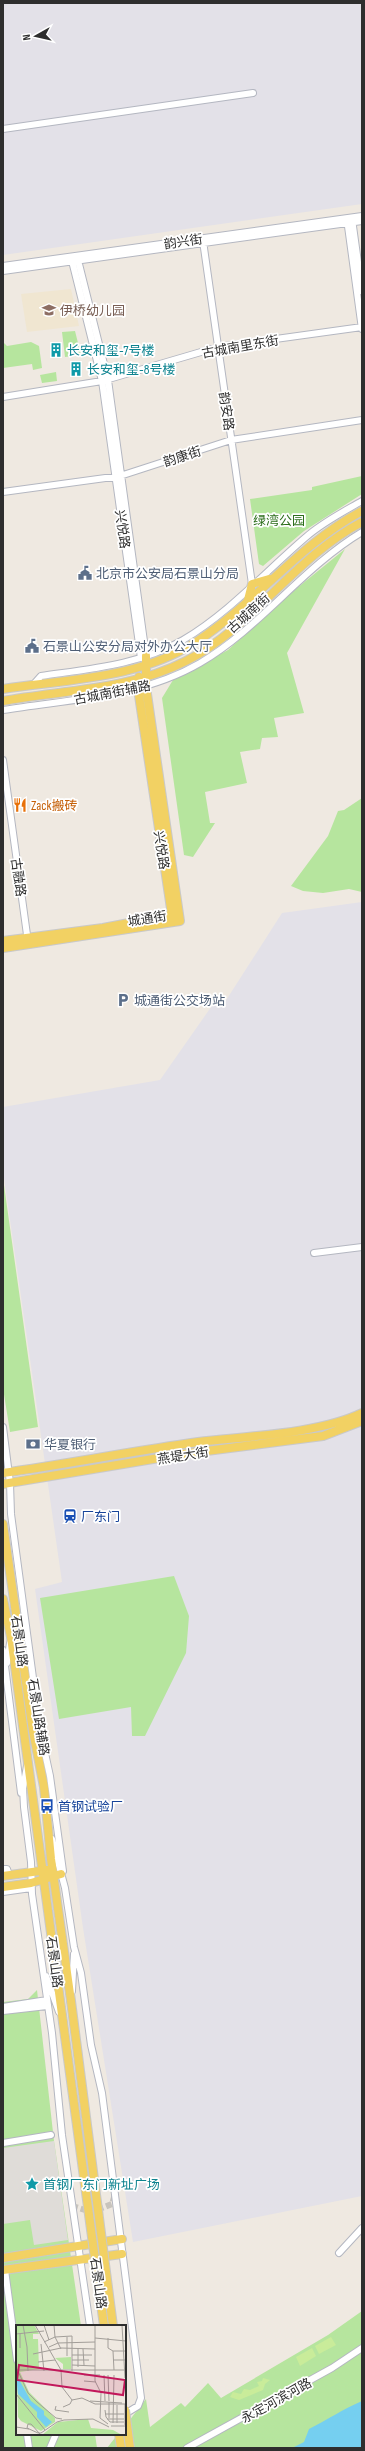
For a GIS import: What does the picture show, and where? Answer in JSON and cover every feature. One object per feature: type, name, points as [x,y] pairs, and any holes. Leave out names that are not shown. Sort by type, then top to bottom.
[{"type":"main road","name":"古城南街","points":[[3,689],[142,668],[195,642],[218,626],[310,545],[342,522],[362,511]]},
{"type":"main road","name":"古城南街","points":[[3,701],[142,684],[187,661],[211,646],[308,558],[330,541],[362,522]]},
{"type":"main road","points":[[248,600],[252,584],[272,578]]},
{"type":"main road","name":"兴悦路","points":[[143,657],[142,684],[175,917]]},
{"type":"main road","name":"城通街","points":[[3,948],[103,928],[175,917]]},
{"type":"main road","name":"城通街","points":[[3,941],[28,942]]},
{"type":"main road","name":"燕堤大街","points":[[6,1473],[182,1444],[314,1428],[350,1419],[362,1413]]},
{"type":"main road","name":"燕堤大街","points":[[7,1484],[183,1454],[323,1436],[362,1421]]},
{"type":"main road","name":"石景山路","points":[[3,1524],[32,1723],[57,1873],[71,2001],[114,2325]]},
{"type":"main road","name":"石景山路","points":[[3,1598],[10,1637],[43,1870],[104,2325]]},
{"type":"main road","points":[[6,1876],[43,1870],[57,1873]]},
{"type":"main road","points":[[3,1887],[31,1885],[57,1873]]},
{"type":"main road","points":[[3,2258],[122,2238]]},
{"type":"main road","points":[[56,2249],[64,2255],[64,2260],[59,2264]]},
{"type":"main road","points":[[4,2270],[59,2264],[122,2254]]},
{"type":"main road","points":[[126,2418],[130,2448]]},
{"type":"main road","points":[[119,2435],[121,2448]]},
{"type":"street","points":[[3,129],[253,93]]},
{"type":"street","name":"韵兴街","points":[[3,271],[74,259],[350,220],[362,216]]},
{"type":"street","points":[[350,220],[362,291]]},
{"type":"street","points":[[350,220],[362,330]]},
{"type":"street","name":"韵兴街","points":[[350,220],[362,221]]},
{"type":"street","name":"韵安路","points":[[203,241],[252,584]]},
{"type":"street","name":"韵兴街","points":[[3,266],[74,259]]},
{"type":"street","name":"兴悦路","points":[[74,259],[105,381],[143,657]]},
{"type":"street","name":"古城南里东街","points":[[3,396],[105,381],[218,347],[362,327]]},
{"type":"street","name":"韵康街","points":[[3,492],[118,476],[231,440],[362,420]]},
{"type":"street","name":"古城南街辅路","points":[[33,685],[41,676],[99,668],[143,657],[182,640],[220,614],[307,535],[332,518],[362,501]]},
{"type":"street","name":"古城南街辅路","points":[[3,710],[142,684],[193,666],[220,649],[320,560],[362,532]]},
{"type":"street","name":"古融路","points":[[3,760],[28,942]]},
{"type":"street","points":[[314,1253],[362,1247]]},
{"type":"street","name":"石景山路辅路","points":[[3,1427],[7,1484],[40,1730],[50,1776],[65,1888]]},
{"type":"street","points":[[6,1668],[10,1637]]},
{"type":"street","name":"石景山路辅路","points":[[3,1650],[24,1807]]},
{"type":"street","points":[[27,1764],[24,1788],[24,1807],[31,1871],[31,1885],[47,2003],[62,2135],[90,2325]]},
{"type":"street","points":[[3,1869],[7,1869],[6,1876]]},
{"type":"street","name":"石景山路","points":[[57,1873],[65,1888],[74,1947],[81,1973],[91,2046],[102,2093],[122,2238],[122,2254],[141,2398],[138,2406],[126,2413]]},
{"type":"street","points":[[3,1892],[31,1885]]},
{"type":"street","points":[[38,1943],[45,1975],[63,2022]]},
{"type":"street","points":[[71,2001],[74,1947]]},
{"type":"street","points":[[3,2007],[47,2003]]},
{"type":"street","points":[[3,2011],[47,2003]]},
{"type":"street","points":[[3,2143],[51,2135]]},
{"type":"street","points":[[339,2253],[362,2228]]},
{"type":"street","points":[[4,2270],[16,2353]]},
{"type":"street","name":"永定河滨河路","points":[[187,2448],[325,2372],[362,2348]]},
{"type":"street","points":[[27,2435],[29,2448]]},
{"type":"street","points":[[50,2448],[56,2435]]},
{"type":"shaded area","points":[[3,3],[362,3],[362,204],[3,255]]},
{"type":"shaded area","name":"伊桥幼儿园","points":[[71,289],[79,326],[27,332],[21,294]]},
{"type":"shaded area","points":[[362,902],[362,2196],[133,2242],[83,1928],[35,1589],[62,1582],[3,1171],[3,1107],[160,1080],[216,1000],[223,1005],[282,913]]},
{"type":"shaded area","name":"首钢厂东门新址广场","points":[[54,2141],[68,2240],[34,2245],[30,2220],[3,2224],[3,2148]]},
{"type":"green space","points":[[75,331],[81,355],[65,357],[62,332]]},
{"type":"green space","points":[[3,342],[7,346],[31,342],[39,346],[42,368],[33,370],[32,364],[3,368]]},
{"type":"green space","points":[[56,372],[57,381],[42,383],[40,375]]},
{"type":"green space","name":"绿湾公园","points":[[362,476],[362,494],[304,531],[263,566],[259,564],[250,499],[312,490],[312,487]]},
{"type":"green space","points":[[345,549],[287,653],[304,713],[274,718],[278,737],[262,738],[260,749],[240,752],[247,783],[205,792],[210,823],[215,823],[193,857],[184,855],[162,698],[173,680],[228,650],[286,597]]},
{"type":"green space","points":[[362,798],[362,892],[349,889],[323,893],[303,891],[291,886],[328,836],[338,811],[344,810]]},
{"type":"green space","points":[[3,1178],[38,1427],[10,1432],[3,1388]]},
{"type":"green space","points":[[174,1576],[189,1616],[186,1653],[145,1736],[132,1736],[131,1707],[59,1719],[40,1598]]},
{"type":"green space","points":[[37,1990],[54,2141],[81,2325],[16,2325],[16,2435],[95,2435],[97,2448],[3,2448],[3,2002],[28,1999]]},
{"type":"green space","points":[[362,2311],[362,2448],[107,2448],[117,2435],[126,2435],[126,2425],[146,2399],[150,2427],[181,2403],[185,2407],[208,2383],[221,2398],[328,2335]]},
{"type":"green space","points":[[331,2337],[336,2345],[319,2354],[315,2346]]},
{"type":"green space","points":[[312,2348],[316,2356],[300,2366],[296,2357]]},
{"type":"green space","points":[[263,2378],[270,2380],[265,2384],[263,2390],[239,2400],[230,2397],[233,2392],[241,2394],[244,2389],[250,2390],[259,2386],[257,2382],[262,2381]]},
{"type":"water","points":[[362,2401],[362,2448],[292,2448],[304,2442],[309,2429],[348,2407]]},
{"type":"tunnel","points":[[72,2206],[92,2212],[112,2204],[115,2194]]},
{"type":"place","name":"伊桥幼儿园","points":[[49,310]]},
{"type":"place","name":"长安和玺-7号楼","points":[[56,350]]},
{"type":"place","name":"长安和玺-8号楼","points":[[76,369]]},
{"type":"place","name":"北京市公安局石景山分局","points":[[85,573]]},
{"type":"place","name":"石景山公安分局对外办公大厅","points":[[32,646]]},
{"type":"place","name":"Zack搬砖","points":[[20,805]]},
{"type":"place","name":"城通街公交场站","points":[[123,1000]]},
{"type":"place","name":"华夏银行","points":[[33,1444]]},
{"type":"place","name":"厂东门","points":[[70,1516]]},
{"type":"place","name":"首钢试验厂","points":[[47,1806]]},
{"type":"place","name":"首钢厂东门新址广场","points":[[32,2184]]}]
